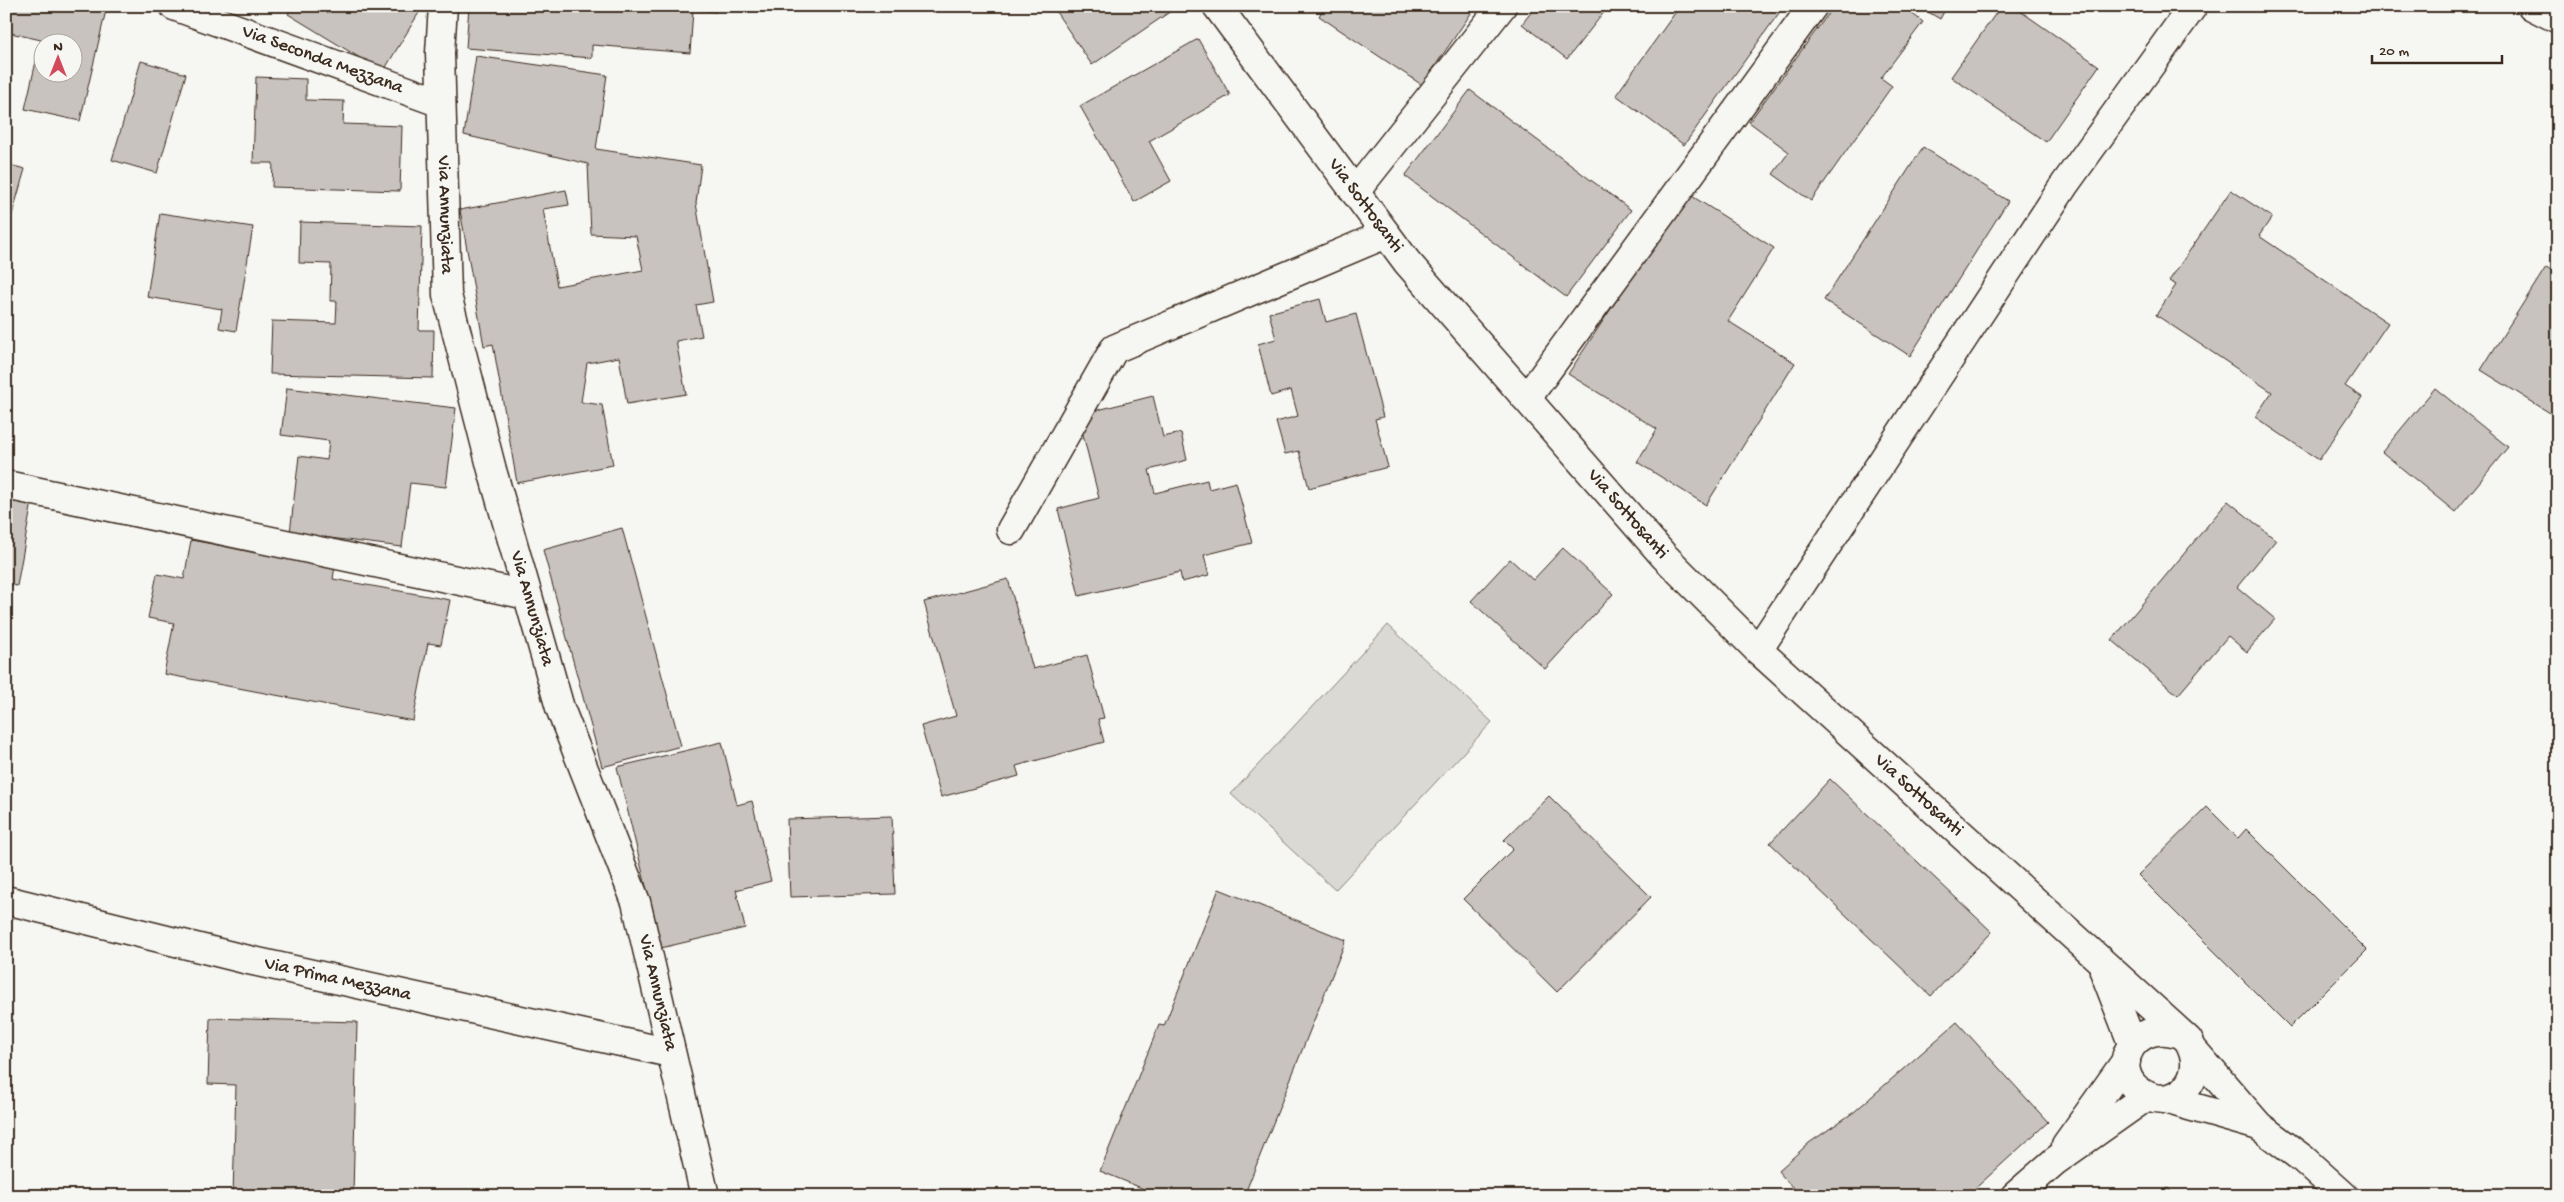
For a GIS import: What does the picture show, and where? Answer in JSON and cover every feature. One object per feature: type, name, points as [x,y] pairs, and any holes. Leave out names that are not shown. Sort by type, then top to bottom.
[{"type":"street","name":"Via Seconda Mezzana","points":[[174,6],[442,103]]},
{"type":"street","name":"Via Annunziata","points":[[443,6],[440,53],[447,295],[492,470],[560,708],[636,902],[705,1196]]},
{"type":"street","name":"Via Sottosanti","points":[[1217,6],[1407,262],[1664,556],[1758,650],[2186,1042],[2258,1126],[2302,1159],[2344,1196]]},
{"type":"street","points":[[1355,192],[1502,6]]},
{"type":"street","points":[[1524,396],[1527,398],[1813,6]]},
{"type":"street","points":[[1758,650],[2065,184],[2193,6]]},
{"type":"street","points":[[2532,6],[2558,19]]},
{"type":"street","points":[[1011,530],[1114,349],[1386,234]]},
{"type":"street","points":[[6,486],[527,595]]},
{"type":"street","name":"Via Prima Mezzana","points":[[6,900],[244,959],[671,1054]]},
{"type":"street","name":"Via Sottosanti","points":[[2102,964],[2129,1052]]},
{"type":"street","points":[[2015,1196],[2054,1161],[2156,1098],[2180,1093],[2191,1082],[2196,1068],[2186,1042],[2164,1029],[2152,1030],[2141,1035],[2054,1161]]},
{"type":"street","points":[[2129,1052],[2128,1075],[2135,1088],[2156,1098]]},
{"type":"street","name":"Via Sottosanti","points":[[2156,1098],[2258,1126]]},
{"type":"shaded area","points":[[1388,625],[1492,722],[1335,890],[1231,794]]},
{"type":"building","points":[[6,6],[107,6],[80,121],[25,109],[32,79],[32,82],[82,82],[82,32],[32,32],[32,38],[6,32]]},
{"type":"building","points":[[292,6],[423,6],[383,72],[288,14]]},
{"type":"building","points":[[469,6],[717,6],[716,12],[693,10],[690,53],[592,45],[592,58],[466,48]]},
{"type":"building","points":[[1052,6],[1167,6],[1171,11],[1092,65]]},
{"type":"building","points":[[1325,6],[1476,6],[1422,85],[1319,16]]},
{"type":"building","points":[[1536,6],[1609,6],[1567,59],[1522,24]]},
{"type":"building","points":[[1680,6],[1784,6],[1684,145],[1616,95]]},
{"type":"building","points":[[1834,6],[1902,6],[1923,22],[1881,78],[1892,86],[1811,201],[1773,174],[1789,152],[1749,122]]},
{"type":"building","points":[[1918,6],[1947,6],[1940,19]]},
{"type":"building","points":[[2001,6],[2013,6],[2099,66],[2046,142],[1951,77]]},
{"type":"building","points":[[1198,39],[1230,95],[1149,141],[1171,181],[1134,202],[1080,106]]},
{"type":"building","points":[[476,56],[607,75],[596,149],[701,165],[696,203],[713,302],[696,305],[702,336],[676,341],[686,394],[627,404],[619,357],[587,363],[581,402],[602,405],[613,465],[517,483],[493,344],[484,346],[460,210],[566,190],[569,205],[543,209],[557,286],[643,270],[636,236],[591,234],[588,164],[464,135]]},
{"type":"building","points":[[141,61],[186,74],[157,173],[112,160]]},
{"type":"building","points":[[256,77],[306,79],[306,100],[344,101],[343,124],[402,126],[400,191],[272,187],[273,163],[253,163]]},
{"type":"building","points":[[1470,90],[1631,210],[1566,297],[1405,176]]},
{"type":"building","points":[[1923,147],[2008,201],[1910,356],[1824,300]]},
{"type":"building","points":[[6,164],[25,169],[6,236]]},
{"type":"building","points":[[2231,190],[2272,217],[2259,236],[2388,323],[2345,386],[2362,397],[2319,460],[2255,417],[2272,392],[2156,315],[2176,285],[2169,281]]},
{"type":"building","points":[[1687,193],[1774,248],[1728,321],[1795,363],[1706,505],[1637,462],[1657,429],[1568,374]]},
{"type":"building","points":[[160,213],[253,227],[236,331],[219,328],[222,309],[147,297]]},
{"type":"building","points":[[300,222],[422,226],[419,330],[434,330],[433,378],[270,374],[272,321],[336,323],[337,301],[330,301],[331,264],[299,263]]},
{"type":"building","points":[[2546,267],[2558,274],[2558,418],[2481,370]]},
{"type":"building","points":[[1320,299],[1326,322],[1356,314],[1383,417],[1375,419],[1388,467],[1309,488],[1299,451],[1285,454],[1276,422],[1298,416],[1291,390],[1271,396],[1258,344],[1276,339],[1269,313]]},
{"type":"building","points":[[287,388],[456,408],[446,487],[410,483],[402,547],[290,533],[299,456],[327,460],[329,441],[281,435]]},
{"type":"building","points":[[2435,388],[2508,447],[2455,512],[2382,452]]},
{"type":"building","points":[[1153,396],[1163,437],[1181,433],[1187,460],[1149,470],[1155,493],[1207,480],[1209,489],[1236,482],[1252,543],[1204,555],[1209,575],[1182,582],[1180,572],[1079,596],[1058,509],[1099,498],[1078,415]]},
{"type":"building","points":[[6,492],[33,496],[17,586],[6,584]]},
{"type":"building","points":[[2228,501],[2276,540],[2237,587],[2275,619],[2247,652],[2228,636],[2178,695],[2112,640]]},
{"type":"building","points":[[622,528],[681,746],[602,767],[543,550]]},
{"type":"building","points":[[191,540],[335,566],[333,579],[450,600],[441,645],[428,643],[413,721],[164,674],[174,623],[148,618],[157,574],[184,579]]},
{"type":"building","points":[[1563,548],[1613,594],[1545,669],[1471,601],[1510,559],[1533,580]]},
{"type":"building","points":[[1008,579],[1033,669],[1087,655],[1104,718],[1098,719],[1104,742],[1016,766],[1019,776],[941,797],[921,726],[956,716],[924,602]]},
{"type":"building","points":[[722,742],[737,805],[752,801],[771,881],[736,890],[745,928],[661,948],[617,767]]},
{"type":"building","points":[[1830,779],[1992,932],[1931,996],[1770,843]]},
{"type":"building","points":[[1549,796],[1651,897],[1557,992],[1463,899],[1513,849],[1504,840]]},
{"type":"building","points":[[2207,807],[2238,838],[2246,829],[2367,950],[2290,1027],[2138,875]]},
{"type":"building","points":[[892,816],[895,894],[790,897],[787,819]]},
{"type":"building","points":[[1219,889],[1346,940],[1244,1196],[1161,1196],[1100,1171],[1159,1025],[1164,1026]]},
{"type":"building","points":[[210,1018],[357,1022],[353,1196],[233,1196],[236,1085],[208,1084]]},
{"type":"building","points":[[1957,1022],[2048,1122],[1967,1196],[1800,1196],[1778,1171],[1809,1143],[1854,1112]]},
{"type":"building","points":[[2168,1188],[2174,1196],[2157,1196]]}]
